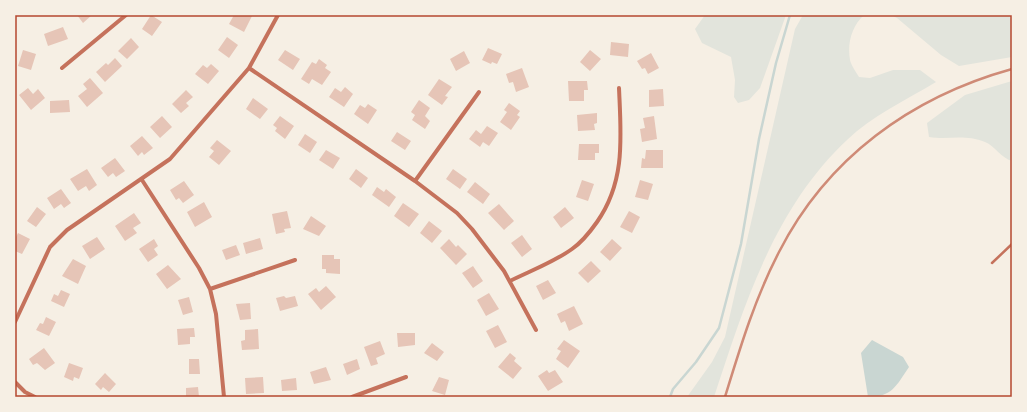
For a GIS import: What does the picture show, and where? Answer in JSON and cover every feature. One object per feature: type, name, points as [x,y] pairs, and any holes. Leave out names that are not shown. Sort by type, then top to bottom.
[{"type":"street","points":[[62,68],[126,15]]},
{"type":"street","points":[[15,322],[55,240],[67,230],[170,160],[249,68],[278,15]]},
{"type":"street","points":[[249,68],[415,181],[457,213],[472,229],[510,282],[536,330]]},
{"type":"street","points":[[510,282],[572,249],[588,235],[611,199],[617,176],[621,150],[619,88]]},
{"type":"street","points":[[415,181],[479,92]]},
{"type":"street","points":[[142,180],[199,268],[210,289],[216,314],[224,397]]},
{"type":"street","points":[[210,289],[295,260]]},
{"type":"street","points":[[352,397],[406,377]]},
{"type":"street","points":[[15,382],[25,392],[35,397]]},
{"type":"lane","points":[[992,263],[1012,244]]},
{"type":"shaded area","points":[[705,15],[786,15],[760,88],[749,100],[738,103],[734,97],[735,80],[731,57],[702,43],[695,29]]},
{"type":"shaded area","points":[[803,15],[864,15],[856,24],[851,35],[849,47],[851,62],[859,77],[870,78],[893,70],[920,70],[936,82],[867,123],[847,140],[822,167],[800,196],[781,227],[764,260],[737,328],[714,397],[687,397],[712,362],[725,337],[795,29]]},
{"type":"shaded area","points":[[891,15],[1008,15],[1012,20],[1012,57],[959,66],[941,55],[897,18]]},
{"type":"shaded area","points":[[1012,81],[1012,161],[985,142],[971,138],[929,137],[927,123],[965,95]]},
{"type":"shaded area","points":[[872,340],[903,357],[909,367],[897,385],[888,393],[868,397],[861,353]]},
{"type":"building","points":[[77,15],[92,15],[83,23]]},
{"type":"building","points":[[151,15],[162,22],[152,36],[142,29]]},
{"type":"building","points":[[234,15],[252,16],[244,32],[229,24]]},
{"type":"building","points":[[63,27],[68,39],[48,46],[44,34]]},
{"type":"building","points":[[227,37],[238,45],[229,58],[218,50]]},
{"type":"building","points":[[131,38],[139,47],[127,59],[118,51]]},
{"type":"building","points":[[611,42],[629,44],[628,57],[610,55]]},
{"type":"building","points":[[488,48],[502,54],[497,64],[492,62],[491,64],[482,60]]},
{"type":"building","points":[[23,50],[36,54],[31,70],[18,66]]},
{"type":"building","points":[[285,50],[300,59],[293,70],[278,60]]},
{"type":"building","points":[[590,50],[601,59],[590,71],[580,62]]},
{"type":"building","points":[[464,51],[470,63],[456,71],[450,59]]},
{"type":"building","points":[[651,53],[659,68],[648,74],[645,68],[642,69],[637,61]]},
{"type":"building","points":[[115,58],[122,66],[105,82],[96,72],[106,63],[108,65]]},
{"type":"building","points":[[319,59],[327,65],[325,68],[331,72],[322,85],[312,79],[309,84],[301,79],[312,62],[316,64]]},
{"type":"building","points":[[211,64],[219,71],[208,84],[195,74],[203,65],[207,68]]},
{"type":"building","points":[[522,68],[529,87],[516,92],[513,82],[509,83],[506,74]]},
{"type":"building","points":[[90,78],[103,93],[87,107],[78,96],[87,89],[83,84]]},
{"type":"building","points":[[439,79],[452,87],[445,96],[448,97],[442,105],[428,95]]},
{"type":"building","points":[[568,81],[587,81],[588,90],[584,90],[584,101],[569,101]]},
{"type":"building","points":[[345,87],[353,94],[344,107],[329,97],[335,88],[341,92]]},
{"type":"building","points":[[28,88],[33,94],[38,89],[45,98],[31,110],[19,95]]},
{"type":"building","points":[[663,89],[664,106],[649,107],[649,90]]},
{"type":"building","points":[[186,90],[193,97],[186,103],[189,106],[181,113],[172,104]]},
{"type":"building","points":[[253,98],[268,109],[260,119],[246,109]]},
{"type":"building","points":[[69,100],[70,112],[50,113],[50,101]]},
{"type":"building","points":[[419,100],[430,108],[425,116],[430,121],[425,129],[412,120],[415,115],[411,112]]},
{"type":"building","points":[[509,103],[520,111],[517,115],[520,117],[511,130],[500,122],[507,112],[504,110]]},
{"type":"building","points":[[368,104],[377,110],[368,124],[354,114],[360,105],[365,108]]},
{"type":"building","points":[[597,113],[597,123],[594,124],[595,130],[578,131],[577,115]]},
{"type":"building","points":[[162,116],[172,127],[160,138],[150,127]]},
{"type":"building","points":[[280,116],[294,126],[285,139],[275,131],[277,128],[273,125]]},
{"type":"building","points":[[654,116],[657,139],[642,142],[640,129],[645,128],[643,118]]},
{"type":"building","points":[[487,126],[498,133],[489,146],[483,142],[480,147],[469,139],[476,130],[481,134]]},
{"type":"building","points":[[397,132],[411,141],[405,150],[391,141]]},
{"type":"building","points":[[305,134],[317,142],[310,153],[298,145]]},
{"type":"building","points":[[142,136],[153,148],[144,155],[142,152],[138,156],[130,146]]},
{"type":"building","points":[[217,140],[231,151],[219,165],[209,157],[214,151],[210,148]]},
{"type":"building","points":[[579,144],[599,144],[599,153],[595,153],[595,160],[578,160]]},
{"type":"building","points":[[326,150],[340,158],[333,169],[319,160]]},
{"type":"building","points":[[646,150],[663,150],[663,168],[641,168],[642,158],[645,159]]},
{"type":"building","points":[[115,158],[125,171],[116,177],[113,173],[108,177],[101,168]]},
{"type":"building","points":[[87,169],[97,185],[89,191],[86,186],[78,191],[70,179]]},
{"type":"building","points":[[356,169],[368,178],[361,188],[349,179]]},
{"type":"building","points":[[453,169],[467,179],[460,189],[446,179]]},
{"type":"building","points":[[582,180],[594,184],[588,201],[576,197]]},
{"type":"building","points":[[640,180],[653,184],[648,200],[635,197]]},
{"type":"building","points":[[184,181],[194,195],[183,203],[179,198],[176,200],[170,190]]},
{"type":"building","points":[[475,182],[490,194],[483,204],[467,192]]},
{"type":"building","points":[[377,187],[384,192],[386,189],[396,197],[389,207],[372,195]]},
{"type":"building","points":[[61,189],[71,203],[64,208],[61,204],[54,209],[47,198]]},
{"type":"building","points":[[204,202],[212,217],[195,227],[187,212]]},
{"type":"building","points":[[403,203],[419,214],[409,227],[394,216]]},
{"type":"building","points":[[499,204],[514,221],[504,230],[488,213]]},
{"type":"building","points":[[37,207],[46,214],[36,227],[27,221]]},
{"type":"building","points":[[565,207],[574,218],[561,228],[553,217]]},
{"type":"building","points":[[287,211],[291,228],[284,229],[285,232],[276,234],[272,214]]},
{"type":"building","points":[[629,211],[640,217],[632,233],[620,227]]},
{"type":"building","points":[[134,213],[141,223],[133,228],[137,233],[125,241],[115,226]]},
{"type":"building","points":[[311,216],[326,226],[319,236],[303,229]]},
{"type":"building","points":[[429,221],[442,231],[432,243],[420,233]]},
{"type":"building","points":[[18,233],[30,239],[22,254],[15,251],[15,239]]},
{"type":"building","points":[[522,235],[532,249],[522,257],[511,243]]},
{"type":"building","points":[[97,237],[105,249],[90,259],[82,246]]},
{"type":"building","points":[[260,238],[263,249],[246,254],[243,243]]},
{"type":"building","points":[[154,239],[158,246],[154,249],[158,255],[148,262],[139,249]]},
{"type":"building","points":[[449,239],[456,247],[458,245],[467,254],[456,265],[440,248]]},
{"type":"building","points":[[612,239],[622,248],[610,261],[600,252]]},
{"type":"building","points":[[236,245],[240,255],[226,260],[222,250]]},
{"type":"building","points":[[322,255],[334,255],[334,259],[340,259],[340,274],[326,273],[326,269],[322,269]]},
{"type":"building","points":[[73,259],[86,266],[78,284],[62,276]]},
{"type":"building","points":[[591,261],[601,271],[588,283],[578,273]]},
{"type":"building","points":[[168,265],[181,279],[167,289],[156,274]]},
{"type":"building","points":[[473,266],[483,281],[473,288],[462,273]]},
{"type":"building","points":[[548,280],[556,293],[543,300],[536,286]]},
{"type":"building","points":[[326,286],[336,297],[321,310],[308,294],[316,288],[319,292]]},
{"type":"building","points":[[61,290],[70,294],[64,307],[51,301],[54,294],[58,296]]},
{"type":"building","points":[[489,293],[499,309],[486,316],[477,300]]},
{"type":"building","points":[[284,296],[286,298],[295,296],[298,306],[280,311],[276,298]]},
{"type":"building","points":[[189,297],[193,312],[183,315],[178,300]]},
{"type":"building","points":[[250,303],[251,319],[240,320],[236,304]]},
{"type":"building","points":[[574,306],[583,324],[569,331],[565,321],[561,323],[557,314]]},
{"type":"building","points":[[46,317],[56,322],[49,336],[36,330],[40,323],[43,324]]},
{"type":"building","points":[[498,325],[507,342],[495,348],[486,331]]},
{"type":"building","points":[[194,328],[195,337],[190,337],[190,344],[178,345],[177,329]]},
{"type":"building","points":[[258,329],[259,349],[242,350],[241,341],[245,340],[245,330]]},
{"type":"building","points":[[397,333],[415,333],[415,345],[398,347]]},
{"type":"building","points":[[564,340],[580,351],[568,368],[556,359],[561,351],[557,349]]},
{"type":"building","points":[[380,341],[385,354],[376,358],[378,364],[371,366],[364,347]]},
{"type":"building","points":[[432,343],[444,352],[437,361],[424,353]]},
{"type":"building","points":[[44,348],[55,363],[45,370],[37,363],[33,365],[29,359]]},
{"type":"building","points":[[510,353],[516,358],[514,361],[522,368],[513,379],[498,367]]},
{"type":"building","points":[[189,359],[199,359],[200,374],[189,374]]},
{"type":"building","points":[[357,359],[360,369],[347,375],[343,364]]},
{"type":"building","points":[[69,363],[83,368],[79,379],[74,377],[73,381],[64,377]]},
{"type":"building","points":[[326,367],[331,380],[314,384],[310,372]]},
{"type":"building","points":[[547,370],[549,373],[555,370],[563,382],[548,391],[538,376]]},
{"type":"building","points":[[105,373],[116,384],[109,392],[103,387],[101,390],[95,384]]},
{"type":"building","points":[[263,377],[264,393],[246,394],[245,378]]},
{"type":"building","points":[[439,377],[449,380],[445,395],[432,391]]},
{"type":"building","points":[[296,378],[297,390],[282,391],[281,380]]},
{"type":"building","points":[[198,387],[199,397],[186,397],[186,388]]},
{"type":"waterway","points":[[670,397],[673,389],[696,362],[719,328],[741,244],[759,139],[776,63],[790,15]]},
{"type":"railway","points":[[725,397],[749,323],[770,269],[799,218],[821,188],[847,160],[876,136],[907,114],[940,96],[975,81],[1012,69]]}]
